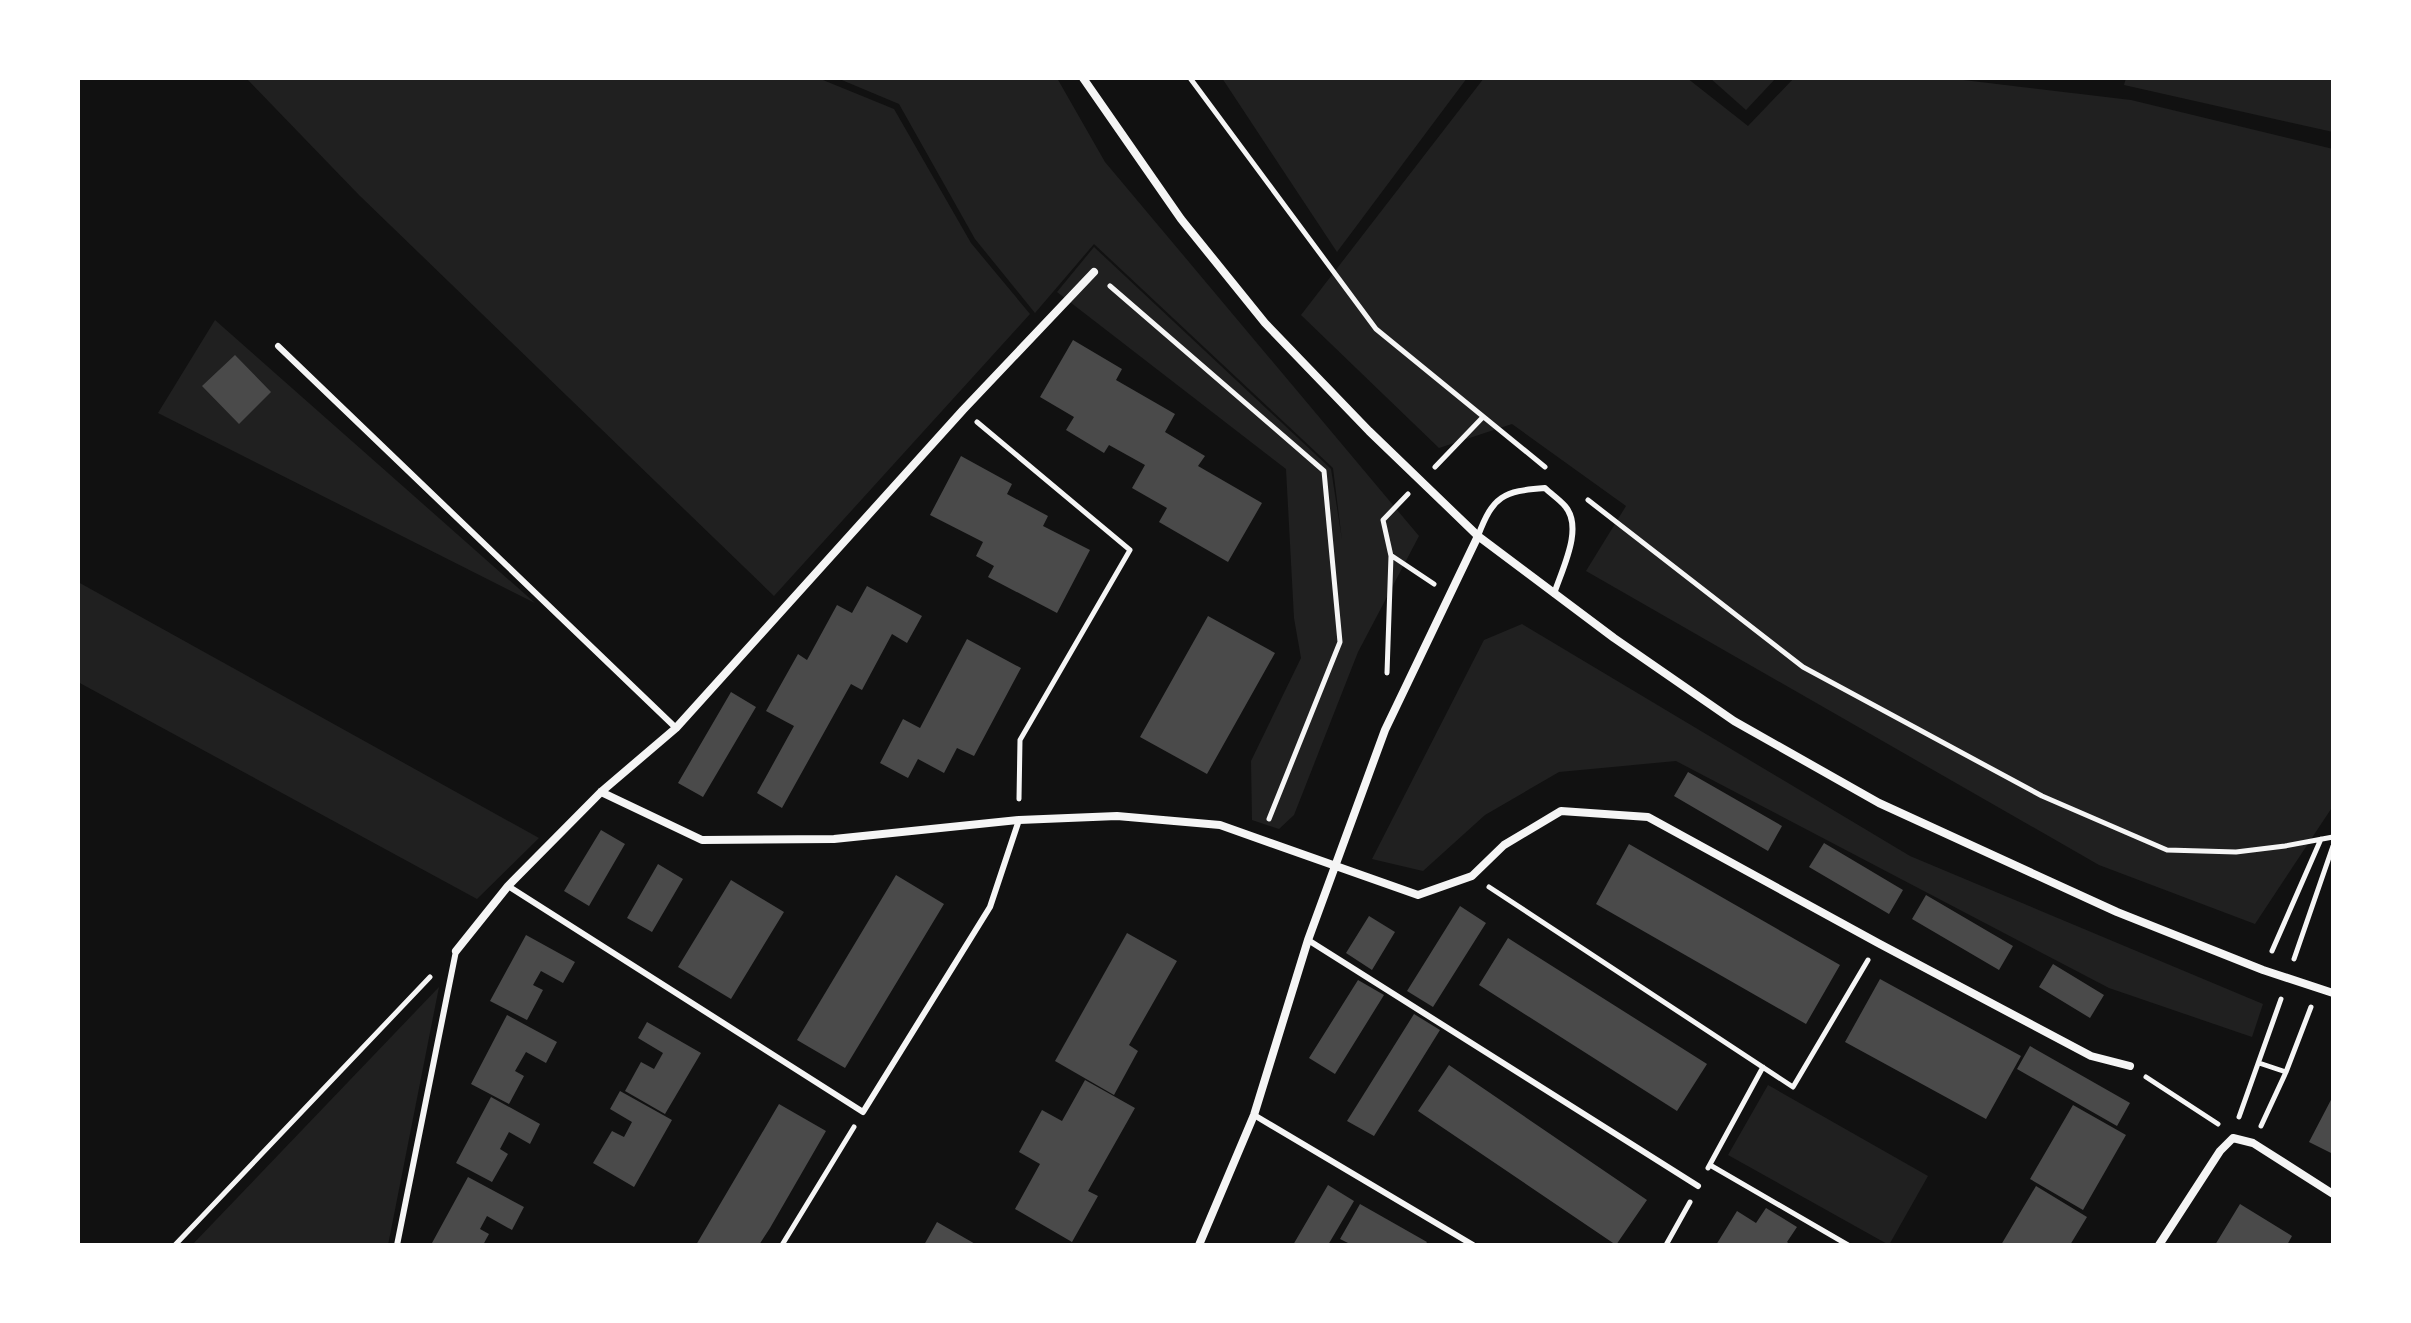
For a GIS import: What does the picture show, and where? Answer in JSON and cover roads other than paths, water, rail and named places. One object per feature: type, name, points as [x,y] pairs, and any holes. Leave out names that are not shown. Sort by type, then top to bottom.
[{"type":"street","points":[[1083,78],[1181,219],[1265,323],[1478,536],[1554,594],[1734,721],[1879,803],[2117,912],[2263,970],[2333,993]]},
{"type":"street","points":[[456,951],[508,886],[601,792],[676,728],[963,410],[1094,272]]},
{"type":"street","points":[[1199,1245],[1254,1115],[1308,940],[1385,730],[1478,536]]},
{"type":"street","points":[[601,792],[702,840],[834,839],[1019,820],[1117,816],[1220,825],[1418,895],[1472,876],[1504,845],[1561,811],[1648,817],[2091,1056],[2130,1066]]},
{"type":"street","points":[[2159,1245],[2220,1151],[2233,1138],[2253,1143],[2333,1194]]},
{"type":"lane","points":[[278,346],[676,728]]},
{"type":"lane","points":[[1478,536],[1488,508],[1513,490],[1545,488],[1566,506],[1574,522],[1554,594]]},
{"type":"lane","points":[[508,886],[863,1112],[990,907],[1019,820]]},
{"type":"lane","points":[[1308,940],[1698,1186]]},
{"type":"lane","points":[[397,1245],[456,951]]},
{"type":"lane","points":[[1254,1115],[1473,1245]]}]
